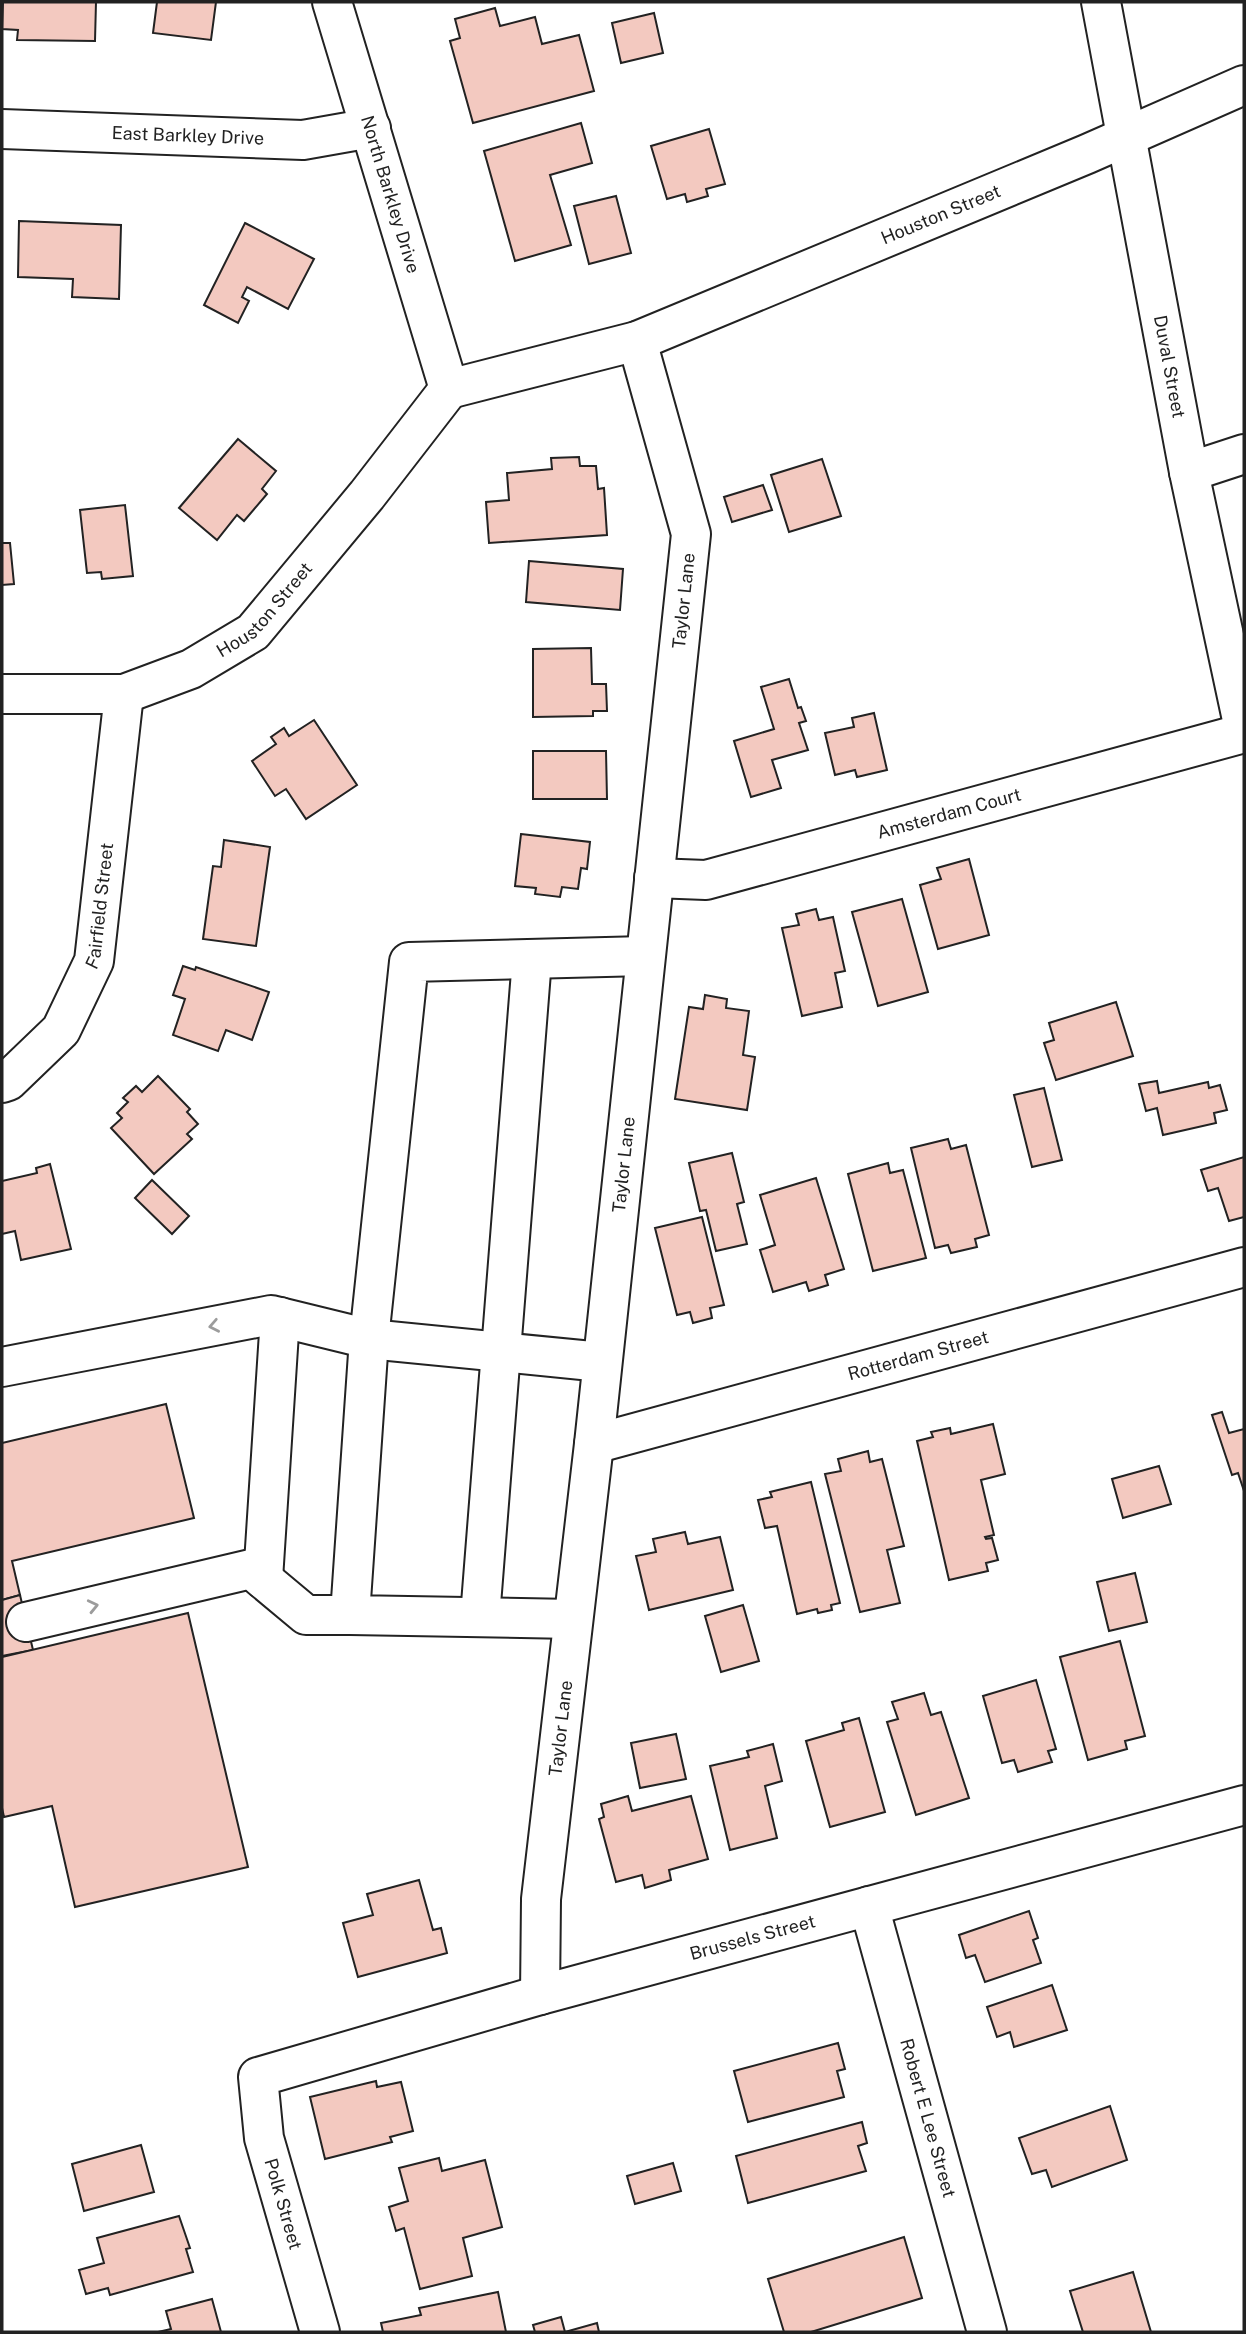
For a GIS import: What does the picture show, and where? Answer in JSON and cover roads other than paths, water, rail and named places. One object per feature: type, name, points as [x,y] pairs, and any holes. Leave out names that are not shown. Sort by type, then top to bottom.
[{"type":"street","name":"North Barkley Drive","points":[[332,2],[449,389]]},
{"type":"street","name":"Duval Street","points":[[1101,2],[1189,472],[1244,731]]},
{"type":"street","name":"Houston Street","points":[[2,694],[124,694],[191,669],[253,632],[367,495],[449,389],[637,341],[1244,85]]},
{"type":"street","name":"East Barkley Drive","points":[[2,130],[303,140],[371,128]]},
{"type":"street","name":"Taylor Lane","points":[[540,1995],[541,1899],[594,1444],[691,534],[637,341]]},
{"type":"street","points":[[1189,472],[1244,454]]},
{"type":"street","name":"Fairfield Street","points":[[2,1083],[8,1081],[61,1030],[94,961],[124,694]]},
{"type":"street","name":"Amsterdam Court","points":[[654,878],[706,880],[1244,731]]},
{"type":"street","points":[[350,1615],[369,1339],[409,962],[645,956]]},
{"type":"street","points":[[480,1618],[532,959]]},
{"type":"street","name":"Rotterdam Street","points":[[594,1444],[1244,1267]]},
{"type":"street","points":[[2,1367],[271,1315],[369,1339],[602,1362]]},
{"type":"street","points":[[263,1579],[281,1317]]},
{"type":"street","points":[[26,1622],[251,1569],[306,1615],[573,1619]]},
{"type":"street","name":"Brussels Street","points":[[262,2076],[540,1995],[1244,1805]]},
{"type":"street","name":"Robert E Lee Street","points":[[869,1906],[987,2332]]},
{"type":"street","name":"Polk Street","points":[[262,2076],[258,2077],[264,2138],[320,2332]]}]
